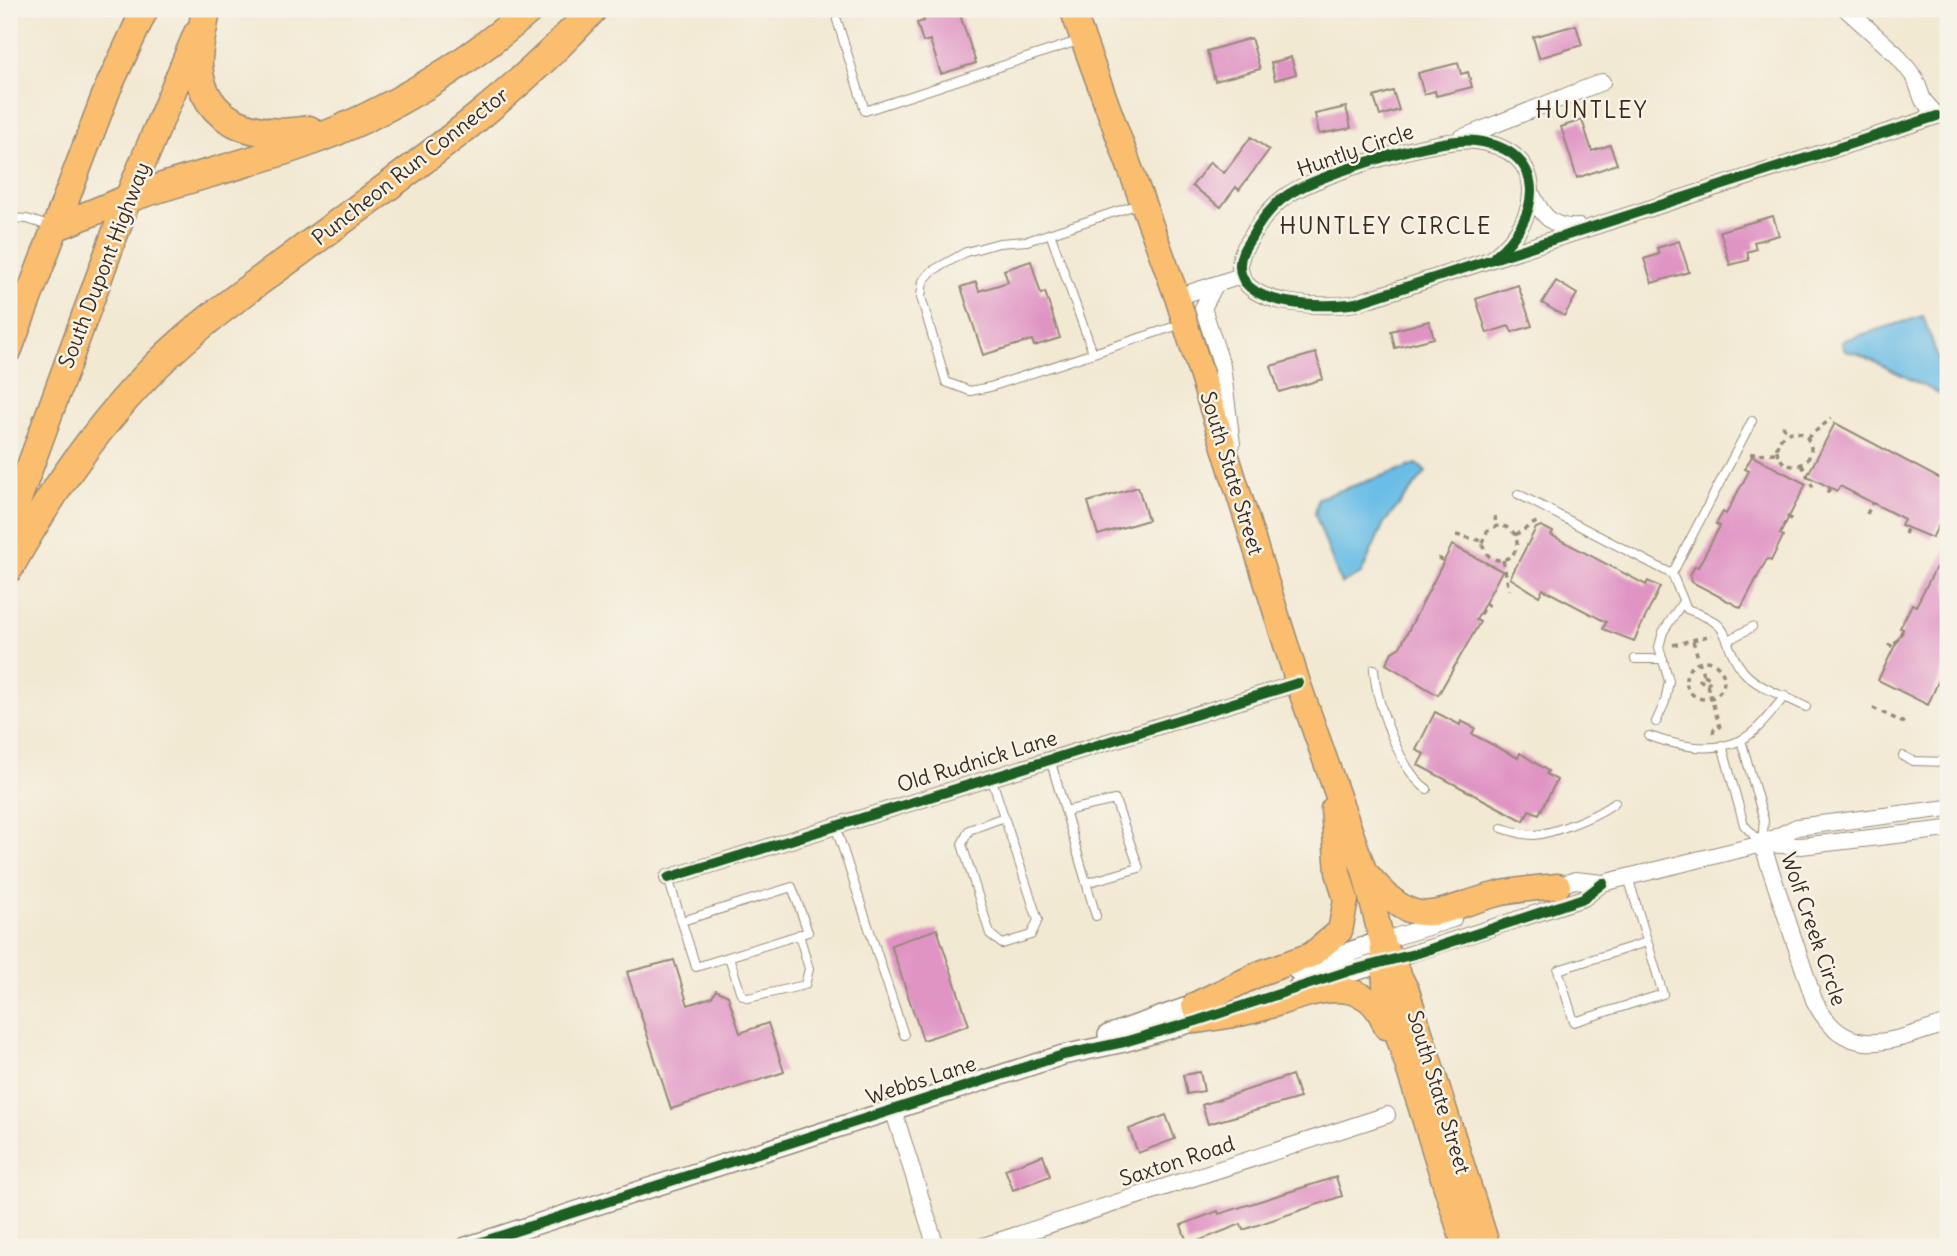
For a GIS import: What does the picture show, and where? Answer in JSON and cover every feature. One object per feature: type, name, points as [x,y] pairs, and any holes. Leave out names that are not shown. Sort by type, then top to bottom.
[{"type":"highway","points":[[9,349],[108,88],[145,9]]},
{"type":"highway","points":[[54,228],[128,198],[279,152],[353,122],[444,72],[530,9]]},
{"type":"highway","name":"Puncheon Run Connector","points":[[9,568],[66,475],[118,407],[157,366],[218,312],[476,117],[532,71],[593,9]]},
{"type":"highway","points":[[206,12],[198,64],[205,91],[219,114],[244,129],[273,134],[353,122]]},
{"type":"highway","name":"South Dupont Highway","points":[[9,524],[128,198],[206,12]]},
{"type":"main road","name":"South State Street","points":[[1072,9],[1177,298],[1298,683],[1364,870],[1385,954],[1387,998],[1465,1247]]},
{"type":"main road","points":[[1195,1013],[1263,972],[1311,955],[1340,931],[1346,900],[1338,872],[1331,776]]},
{"type":"main road","points":[[1364,870],[1395,905],[1431,915],[1500,894],[1558,886]]},
{"type":"main road","name":"South State Street","points":[[1385,954],[1407,991],[1488,1247]]},
{"type":"main road","points":[[1195,1013],[1257,1010],[1327,990],[1363,994],[1382,1013],[1421,1134],[1448,1191]]},
{"type":"street","name":"Huntly Circle","points":[[1846,9],[1896,54],[1915,78],[1923,100],[1943,114]]},
{"type":"street","name":"Huntly Circle","points":[[1455,140],[1602,82]]},
{"type":"street","name":"Huntly Circle","points":[[1495,256],[1506,247],[1522,226],[1532,194],[1531,178],[1510,152],[1478,141],[1455,140],[1430,144],[1330,176],[1288,194],[1277,202],[1252,234],[1242,254],[1241,276],[1254,289],[1294,304],[1337,306],[1595,226],[1943,114]]},
{"type":"street","name":"Huntly Circle","points":[[1532,194],[1540,211],[1554,224],[1568,228],[1595,226]]},
{"type":"street","points":[[1177,298],[1241,276]]},
{"type":"street","points":[[1215,285],[1203,308],[1222,366],[1239,495]]},
{"type":"street","name":"Old Rudnick Lane","points":[[668,878],[1298,683]]},
{"type":"street","points":[[1385,954],[1575,880],[1603,883],[1762,844],[1797,827],[1948,808]]},
{"type":"street","points":[[1762,844],[1801,846],[1948,829]]},
{"type":"street","name":"Wolf Creek Circle","points":[[1762,844],[1814,1000],[1825,1022],[1858,1044],[1888,1041],[1948,1023]]},
{"type":"street","points":[[1385,954],[1584,898],[1603,883]]},
{"type":"street","name":"Webbs Lane","points":[[466,1247],[1063,1055],[1124,1042],[1195,1013],[1385,954]]},
{"type":"street","points":[[893,1109],[936,1247]]},
{"type":"street","name":"Saxton Road","points":[[980,1247],[1387,1115]]},
{"type":"lane","points":[[837,20],[865,111],[1082,40]]},
{"type":"lane","points":[[1142,203],[1027,241],[999,243],[966,252],[932,271],[923,281],[921,297],[946,382],[970,391],[990,387],[1185,323]]},
{"type":"lane","points":[[9,218],[27,219],[54,228]]},
{"type":"lane","points":[[1050,233],[1093,353]]},
{"type":"lane","points":[[1672,574],[1752,421]]},
{"type":"lane","points":[[1518,494],[1672,574],[1682,603],[1687,609],[1709,617],[1724,628],[1744,672],[1805,708]]},
{"type":"lane","points":[[1656,722],[1665,702],[1669,681],[1660,647],[1663,632],[1682,603]]},
{"type":"lane","points":[[1728,640],[1752,626]]},
{"type":"lane","points":[[1635,659],[1663,659]]},
{"type":"lane","points":[[1374,669],[1379,696],[1406,768],[1415,781],[1427,789]]},
{"type":"lane","points":[[1649,736],[1679,747],[1741,740],[1758,727],[1785,696]]},
{"type":"lane","points":[[1741,740],[1764,820],[1762,844]]},
{"type":"lane","points":[[1722,744],[1744,825],[1762,844]]},
{"type":"lane","points":[[1903,756],[1913,761],[1948,762]]},
{"type":"lane","points":[[1050,759],[1096,916]]},
{"type":"lane","points":[[991,777],[1038,919],[1031,935],[1002,944],[990,934],[962,844],[969,830],[1004,817]]},
{"type":"lane","points":[[1066,811],[1115,800],[1139,867],[1086,883]]},
{"type":"lane","points":[[1502,828],[1533,835],[1606,810],[1615,802]]},
{"type":"lane","points":[[835,825],[904,1035]]},
{"type":"lane","points":[[1628,877],[1663,994],[1574,1022],[1558,970],[1647,942]]},
{"type":"lane","points":[[668,878],[681,921],[696,967],[808,932],[792,887],[681,921]]},
{"type":"lane","points":[[729,957],[741,995],[748,998],[804,985],[809,969],[799,934]]},
{"type":"path","points":[[1807,438],[1832,418]]},
{"type":"path","points":[[1783,425],[1787,434]]},
{"type":"path","points":[[1796,432],[1807,438],[1811,455],[1802,465],[1787,465],[1778,453],[1779,442],[1787,434],[1796,432]]},
{"type":"path","points":[[1750,454],[1778,453]]},
{"type":"path","points":[[1802,465],[1815,492]]},
{"type":"path","points":[[1827,493],[1830,488]]},
{"type":"path","points":[[1867,514],[1872,503]]},
{"type":"path","points":[[1494,516],[1496,527]]},
{"type":"path","points":[[1783,527],[1788,517],[1795,521]]},
{"type":"path","points":[[1515,536],[1538,521]]},
{"type":"path","points":[[1496,527],[1507,527],[1515,536],[1516,548],[1513,555],[1503,560],[1489,556],[1483,541],[1488,531],[1496,527]]},
{"type":"path","points":[[1455,535],[1483,541]]},
{"type":"path","points":[[1438,558],[1444,561]]},
{"type":"path","points":[[1503,560],[1509,590]]},
{"type":"path","points":[[1480,614],[1486,604],[1492,607]]},
{"type":"path","points":[[1660,647],[1693,641],[1724,628]]},
{"type":"path","points":[[1888,644],[1894,647],[1903,629]]},
{"type":"path","points":[[1693,641],[1703,674],[1700,680],[1707,685],[1720,727],[1714,729]]},
{"type":"path","points":[[1699,662],[1712,662],[1723,673],[1721,689],[1711,697],[1698,697],[1687,686],[1688,671],[1699,662]]},
{"type":"path","points":[[1873,708],[1904,723]]},
{"type":"water","points":[[1923,316],[1948,387],[1948,398],[1859,354],[1845,351],[1842,343],[1844,340]]},
{"type":"water","points":[[1417,464],[1426,472],[1384,523],[1361,574],[1341,584],[1315,514],[1318,498]]},
{"type":"building","points":[[920,9],[958,9],[976,63],[941,74],[930,40],[923,42],[917,23],[924,21]]},
{"type":"building","points":[[1576,25],[1582,45],[1539,58],[1533,37]]},
{"type":"building","points":[[1251,38],[1260,69],[1215,81],[1207,51]]},
{"type":"building","points":[[1291,57],[1296,74],[1275,80],[1271,63]]},
{"type":"building","points":[[1458,63],[1461,74],[1468,72],[1472,87],[1436,96],[1435,91],[1424,94],[1418,73]]},
{"type":"building","points":[[1393,91],[1399,110],[1380,116],[1374,97]]},
{"type":"building","points":[[1346,107],[1351,128],[1319,134],[1315,114]]},
{"type":"building","points":[[1582,120],[1592,151],[1610,145],[1617,164],[1577,178],[1561,127]]},
{"type":"building","points":[[1251,137],[1269,150],[1239,190],[1236,187],[1221,207],[1192,186],[1210,162],[1224,173]]},
{"type":"building","points":[[1773,216],[1779,235],[1754,242],[1756,249],[1747,252],[1749,260],[1730,265],[1720,231]]},
{"type":"building","points":[[1679,241],[1689,272],[1652,283],[1644,259],[1659,254],[1657,248]]},
{"type":"building","points":[[1031,261],[1041,294],[1045,292],[1060,338],[1034,346],[1032,340],[983,355],[961,287],[976,282],[979,291],[1008,282],[1004,270]]},
{"type":"building","points":[[1556,281],[1577,294],[1564,316],[1542,303]]},
{"type":"building","points":[[1518,285],[1532,326],[1512,332],[1509,326],[1487,333],[1476,299]]},
{"type":"building","points":[[1429,321],[1434,338],[1395,348],[1391,331]]},
{"type":"building","points":[[1316,353],[1323,379],[1279,392],[1271,366]]},
{"type":"building","points":[[1835,423],[1948,483],[1948,508],[1932,538],[1901,525],[1904,519],[1840,486],[1837,491],[1807,476]]},
{"type":"building","points":[[1752,456],[1806,484],[1780,534],[1783,536],[1771,561],[1767,559],[1741,608],[1692,582],[1690,575],[1695,566],[1698,567],[1720,526],[1716,524],[1723,512],[1726,514],[1749,471],[1745,469]]},
{"type":"building","points":[[1138,487],[1148,520],[1098,535],[1088,502]]},
{"type":"building","points":[[1541,526],[1553,532],[1551,535],[1646,585],[1648,581],[1660,587],[1634,641],[1603,629],[1606,622],[1543,589],[1539,596],[1510,578],[1536,528]]},
{"type":"building","points":[[1948,544],[1948,659],[1928,705],[1878,680],[1912,604],[1916,606]]},
{"type":"building","points":[[1452,545],[1502,571],[1476,620],[1480,622],[1438,695],[1386,664],[1392,652],[1400,647]]},
{"type":"building","points":[[1435,712],[1460,725],[1461,721],[1475,728],[1472,734],[1518,758],[1520,753],[1548,771],[1546,774],[1557,780],[1539,814],[1529,810],[1524,821],[1418,765],[1424,754],[1416,750]]},
{"type":"building","points":[[937,929],[969,1025],[923,1040],[891,945]]},
{"type":"building","points":[[674,960],[688,1005],[712,997],[716,990],[728,996],[740,1033],[768,1023],[784,1072],[671,1109],[627,972]]},
{"type":"building","points":[[1200,1072],[1204,1091],[1187,1094],[1183,1075]]},
{"type":"building","points":[[1292,1075],[1300,1098],[1208,1124],[1202,1105]]},
{"type":"building","points":[[1166,1115],[1175,1139],[1138,1153],[1129,1129]]},
{"type":"building","points":[[1043,1155],[1050,1176],[1013,1190],[1005,1169]]},
{"type":"building","points":[[1336,1177],[1342,1196],[1243,1230],[1241,1224],[1188,1245],[1181,1225],[1218,1211],[1219,1214]]},
{"type":"cycle path","points":[[1495,256],[1511,241],[1529,206],[1531,188],[1527,172],[1517,158],[1500,147],[1476,141],[1459,141],[1409,150],[1352,167],[1289,194],[1272,208],[1258,226],[1243,252],[1240,267],[1244,281],[1255,291],[1270,298],[1307,305],[1356,303],[1937,116]]},
{"type":"cycle path","points":[[668,878],[1298,683]]},
{"type":"cycle path","points":[[466,1247],[1063,1055],[1124,1042],[1349,971],[1418,953],[1584,898],[1603,883]]},
{"type":"district","name":"HUNTLEY","points":[[1592,109]]},
{"type":"district","name":"HUNTLEY CIRCLE","points":[[1386,225]]}]
